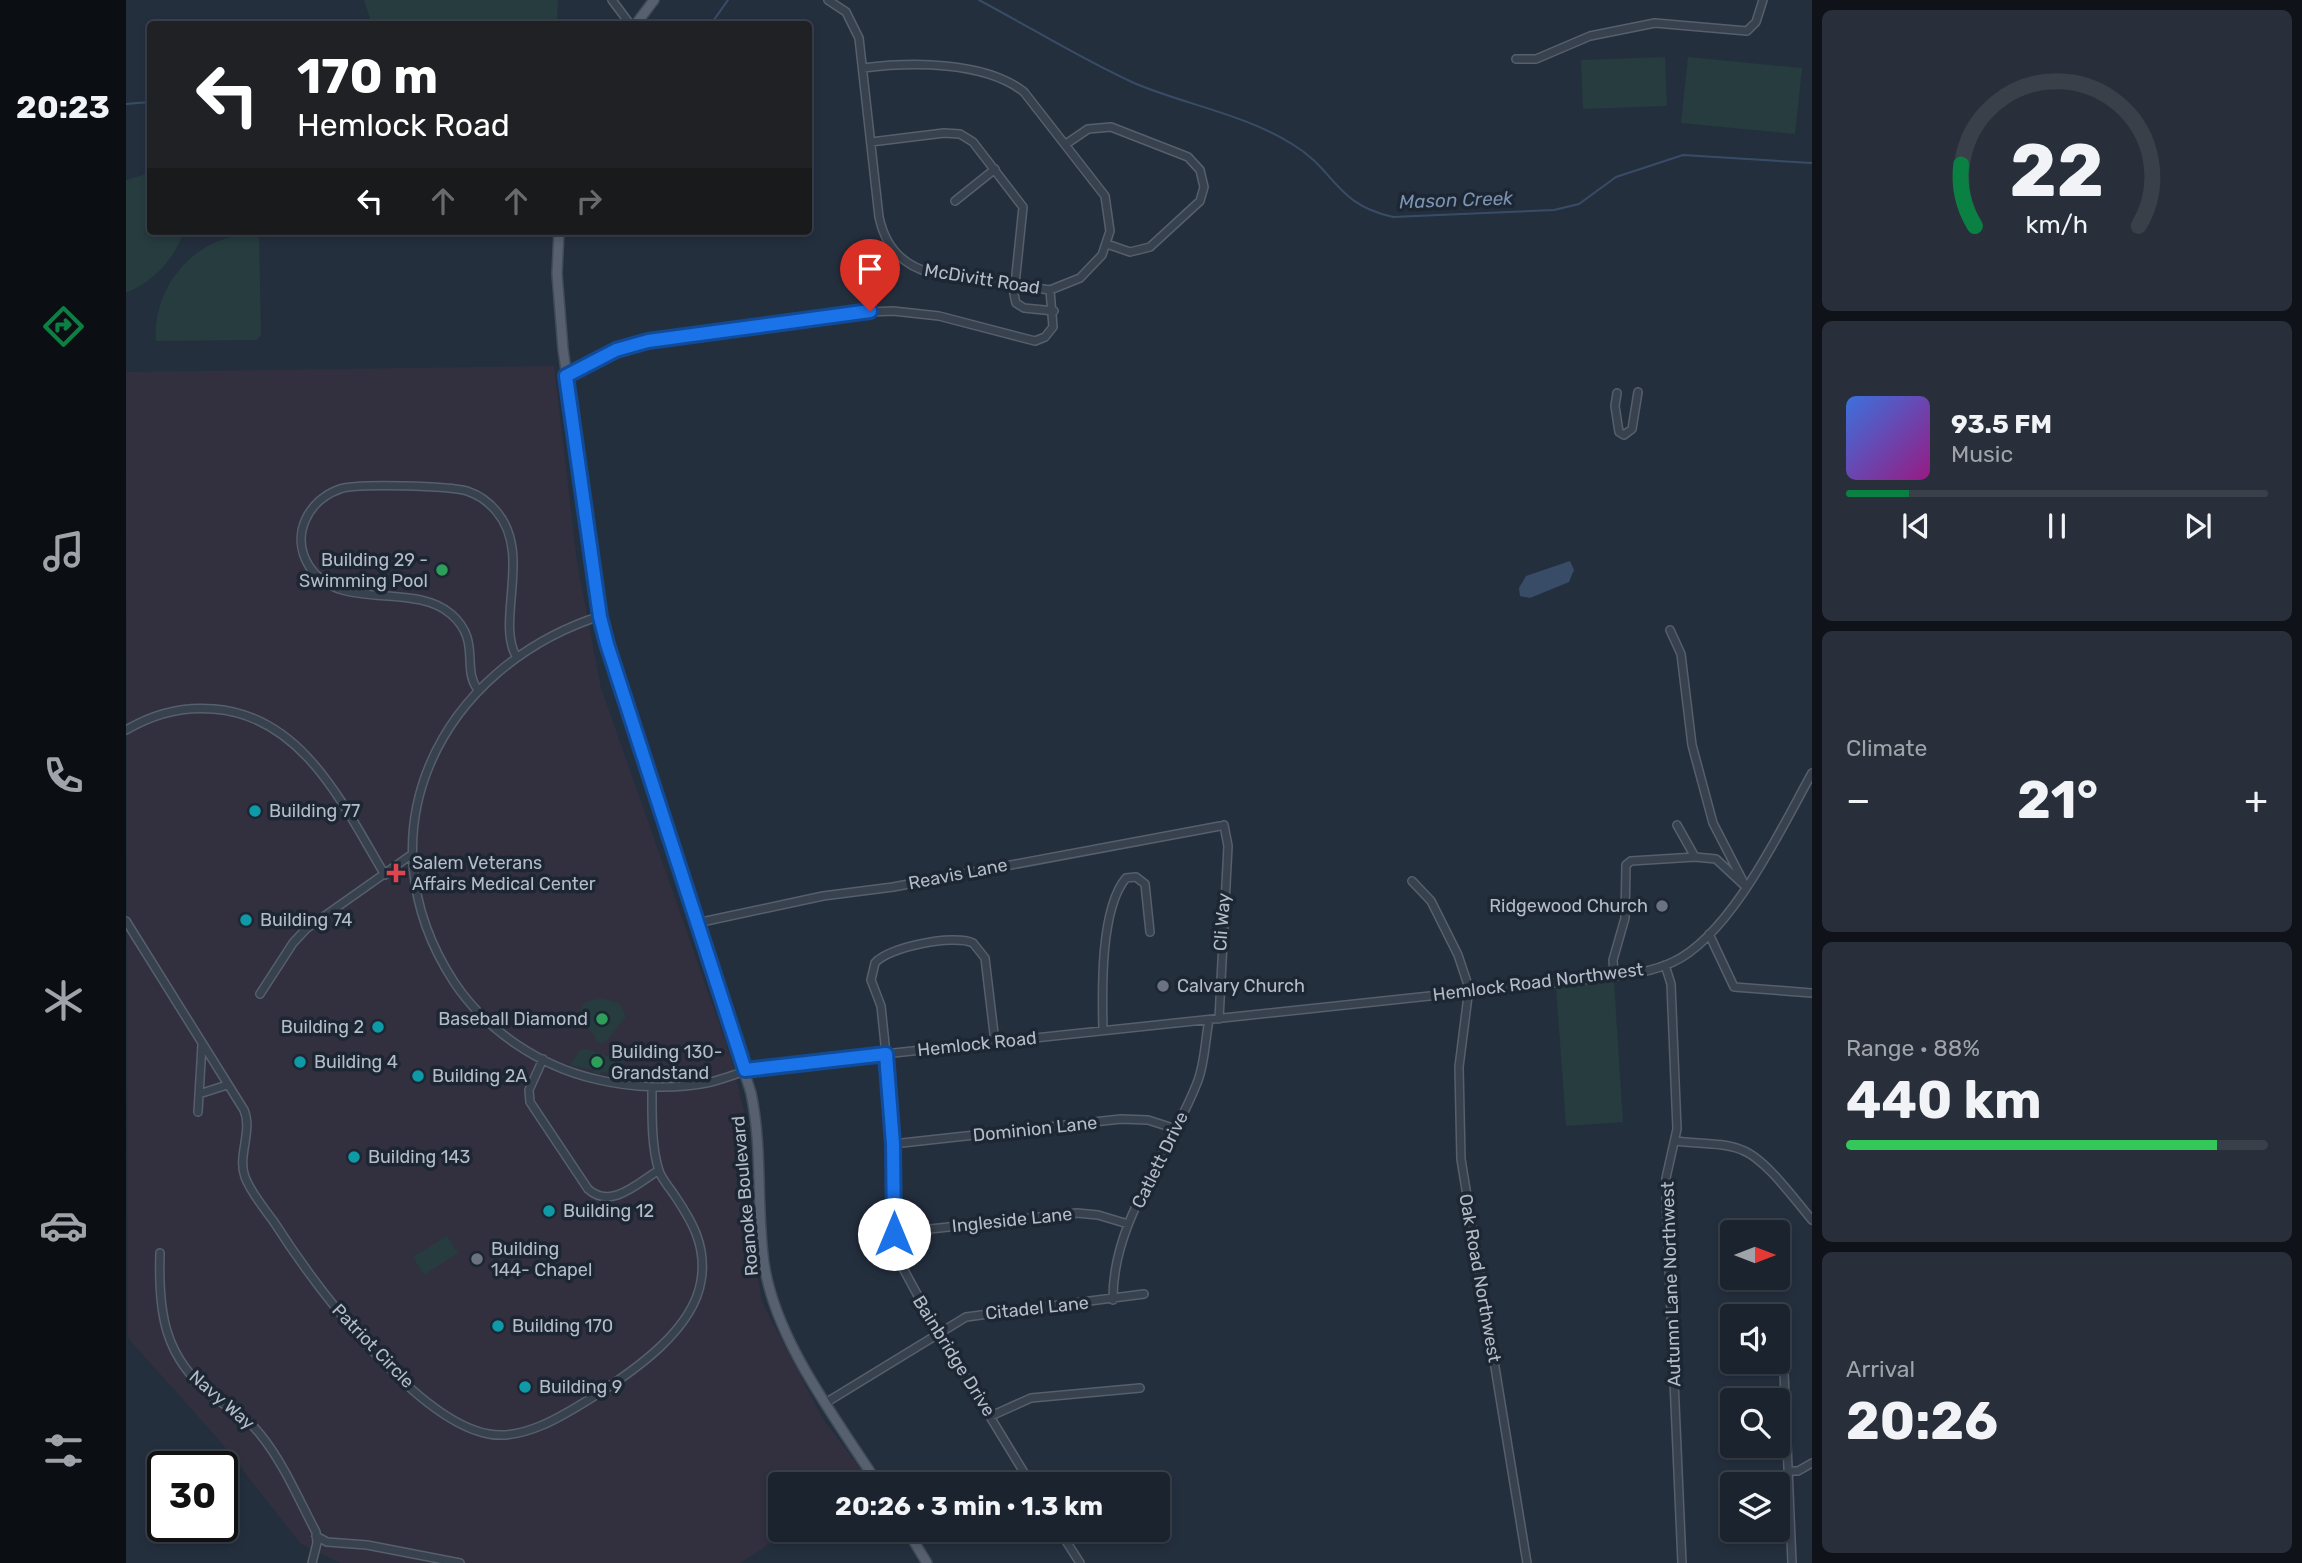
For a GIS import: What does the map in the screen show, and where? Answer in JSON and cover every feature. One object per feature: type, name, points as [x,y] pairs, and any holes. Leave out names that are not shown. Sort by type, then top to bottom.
[{"type":"main road","points":[[638,21],[654,0]]},
{"type":"main road","name":"Roanoke Boulevard","points":[[559,235],[557,274],[566,376],[600,617],[745,1070],[760,1141],[762,1245],[769,1286],[785,1329],[871,1472]]},
{"type":"main road","points":[[914,1542],[927,1563]]},
{"type":"street","points":[[612,0],[629,21]]},
{"type":"street","name":"McDivitt Road","points":[[828,0],[852,20],[859,38],[881,226],[897,255],[923,271],[1050,289],[1080,278],[1097,262],[1107,244]]},
{"type":"street","points":[[1516,59],[1536,59],[1590,36],[1655,23],[1747,31],[1756,22],[1763,0]]},
{"type":"street","points":[[863,68],[915,64],[996,76],[1024,92],[1105,196],[1110,220],[1107,244],[1130,252],[1150,247],[1200,201],[1204,187],[1200,170],[1188,157],[1111,127],[1088,129],[1066,144]]},
{"type":"street","points":[[871,142],[944,133],[960,134],[973,142],[1023,207],[1015,286],[1016,303],[1024,308],[1054,311],[1050,289]]},
{"type":"street","points":[[955,201],[995,169]]},
{"type":"street","name":"McDivitt Road","points":[[566,376],[616,350],[648,341],[870,311],[939,316],[1035,341],[1050,332],[1054,311]]},
{"type":"street","points":[[1618,393],[1615,406],[1619,432],[1624,435],[1632,429],[1638,392]]},
{"type":"street","points":[[478,690],[473,683],[471,643],[458,621],[446,610],[429,603],[342,590],[324,582],[310,568],[303,551],[302,530],[309,512],[322,498],[348,487],[436,488],[466,491],[487,502],[502,518],[511,538],[512,634],[516,656]]},
{"type":"street","name":"Hemlock Road","points":[[600,617],[559,632],[516,656],[478,690],[455,716],[429,766],[416,816],[411,855],[418,900],[436,954],[479,1013],[524,1049],[561,1069],[596,1080],[652,1087],[713,1082],[745,1070],[1209,1020]]},
{"type":"street","points":[[1670,630],[1681,654],[1692,745],[1713,823],[1746,887]]},
{"type":"street","points":[[126,730],[164,713],[206,708],[243,714],[276,729],[296,744],[323,776],[385,875]]},
{"type":"street","name":"Hemlock Road Northwest","points":[[1209,1020],[1614,976],[1665,965],[1683,957],[1709,934],[1746,887],[1812,773]]},
{"type":"street","name":"Reavis Lane","points":[[697,923],[823,896],[893,887],[1222,825]]},
{"type":"street","name":"Cli Way","points":[[1219,1019],[1227,846],[1222,825]]},
{"type":"street","points":[[1677,825],[1695,857]]},
{"type":"street","points":[[260,994],[299,935],[411,855]]},
{"type":"street","points":[[1614,976],[1613,960],[1626,918],[1626,865],[1631,861],[1695,857],[1716,859],[1746,887]]},
{"type":"street","points":[[1103,1030],[1105,952],[1116,897],[1126,878],[1136,877],[1145,884],[1150,932]]},
{"type":"street","points":[[1412,881],[1431,901],[1467,976],[1469,991]]},
{"type":"street","name":"Patriot Circle","points":[[126,921],[246,1114],[246,1179],[317,1285],[389,1368],[450,1416],[488,1434],[520,1432],[582,1404],[647,1357],[691,1308],[701,1284],[701,1246],[692,1223],[659,1170],[652,1087]]},
{"type":"street","points":[[1709,934],[1734,987],[1812,993]]},
{"type":"street","name":"Bainbridge Drive","points":[[995,1042],[983,953],[971,942],[952,939],[889,952],[875,962],[871,980],[881,1006],[893,1144],[894,1234],[902,1269],[1024,1472]]},
{"type":"street","name":"Autumn Lane Northwest","points":[[1665,965],[1671,984],[1676,1141],[1668,1169],[1666,1198],[1682,1563]]},
{"type":"street","name":"Oak Road Northwest","points":[[1469,991],[1459,1067],[1461,1159],[1528,1563]]},
{"type":"street","name":"Catlett Drive","points":[[1113,1300],[1115,1260],[1128,1224],[1199,1080],[1209,1020]]},
{"type":"street","points":[[198,1112],[202,1044]]},
{"type":"street","points":[[543,1059],[529,1090],[530,1102],[588,1189],[598,1197],[611,1198],[659,1170]]},
{"type":"street","points":[[199,1094],[227,1085]]},
{"type":"street","name":"Dominion Lane","points":[[893,1144],[1130,1119],[1148,1120],[1176,1129]]},
{"type":"street","points":[[1676,1141],[1734,1147],[1749,1153],[1771,1172],[1812,1220]]},
{"type":"street","name":"Ingleside Lane","points":[[894,1234],[1077,1213],[1098,1215],[1128,1224]]},
{"type":"street","name":"Navy Way","points":[[160,1253],[160,1308],[173,1349],[199,1384],[260,1433],[316,1536]]},
{"type":"street","name":"Citadel Lane","points":[[827,1402],[966,1317],[1144,1294]]},
{"type":"street","points":[[1784,1374],[1792,1563]]},
{"type":"street","points":[[991,1416],[1031,1398],[1140,1388]]},
{"type":"street","points":[[1788,1471],[1798,1471],[1812,1463]]},
{"type":"street","points":[[312,1563],[316,1536],[327,1542],[367,1545],[460,1563]]},
{"type":"street","points":[[1067,1542],[1080,1563]]},
{"type":"shaded area","name":"Salem Veterans Affairs Medical Center","points":[[554,366],[577,563],[601,688],[731,1058],[748,1127],[754,1254],[762,1302],[823,1419],[863,1472],[768,1472],[768,1542],[772,1542],[740,1563],[341,1563],[301,1544],[238,1464],[238,1451],[228,1451],[128,1338],[126,372]]},
{"type":"green space","points":[[364,0],[558,0],[557,21],[371,21]]},
{"type":"green space","points":[[1665,57],[1667,106],[1583,109],[1581,60]]},
{"type":"green space","points":[[1688,57],[1802,68],[1795,134],[1681,123]]},
{"type":"green space","points":[[147,174],[147,235],[182,235],[175,251],[162,268],[126,293],[126,180]]},
{"type":"green space","points":[[237,235],[259,235],[261,335],[257,340],[156,341],[162,299],[171,281],[199,251],[217,241]]},
{"type":"green space","points":[[1614,982],[1623,1122],[1566,1126],[1556,986]]},
{"type":"green space","name":"Baseball Diamond","points":[[603,998],[620,1004],[626,1017],[603,1044],[596,1042],[595,1036],[577,1017],[585,1002]]},
{"type":"green space","name":"Building 130- Grandstand","points":[[586,1049],[622,1060],[625,1071],[648,1072],[647,1079],[601,1072],[600,1075],[594,1074],[594,1070],[570,1065],[580,1050]]},
{"type":"green space","points":[[447,1236],[458,1253],[424,1275],[413,1257]]},
{"type":"water","points":[[1570,561],[1574,570],[1569,582],[1530,598],[1520,596],[1519,588],[1526,576]]},
{"type":"waterway","name":"Mason Creek","points":[[713,21],[728,0]]},
{"type":"waterway","name":"Mason Creek","points":[[979,0],[1114,74],[1174,98],[1235,117],[1274,134],[1307,154],[1359,204],[1393,217],[1554,210],[1579,204],[1616,177],[1683,155],[1812,163]]},
{"type":"waterway","name":"Mason Creek","points":[[126,104],[147,102]]},
{"type":"place","name":"Building 29 - Swimming Pool","points":[[442,570]]},
{"type":"place","name":"Building 77","points":[[255,811]]},
{"type":"place","name":"Salem Veterans Affairs Medical Center","points":[[396,873]]},
{"type":"place","name":"Ridgewood Church","points":[[1662,906]]},
{"type":"place","name":"Building 74","points":[[246,920]]},
{"type":"place","name":"Calvary Church","points":[[1163,986]]},
{"type":"place","name":"Baseball Diamond","points":[[602,1019]]},
{"type":"place","name":"Building 2","points":[[378,1027]]},
{"type":"place","name":"Building 4","points":[[300,1062]]},
{"type":"place","name":"Building 130- Grandstand","points":[[597,1062]]},
{"type":"place","name":"Building 2A","points":[[418,1076]]},
{"type":"place","name":"Building 143","points":[[354,1157]]},
{"type":"place","name":"Building 12","points":[[549,1211]]},
{"type":"place","name":"Building 144- Chapel","points":[[477,1259]]},
{"type":"place","name":"Building 170","points":[[498,1326]]},
{"type":"place","name":"Building 9","points":[[525,1387]]},
{"type":"route","points":[[870,311],[648,341],[616,350],[566,376],[600,617],[745,1070],[886,1054],[893,1144],[894,1234]]}]
